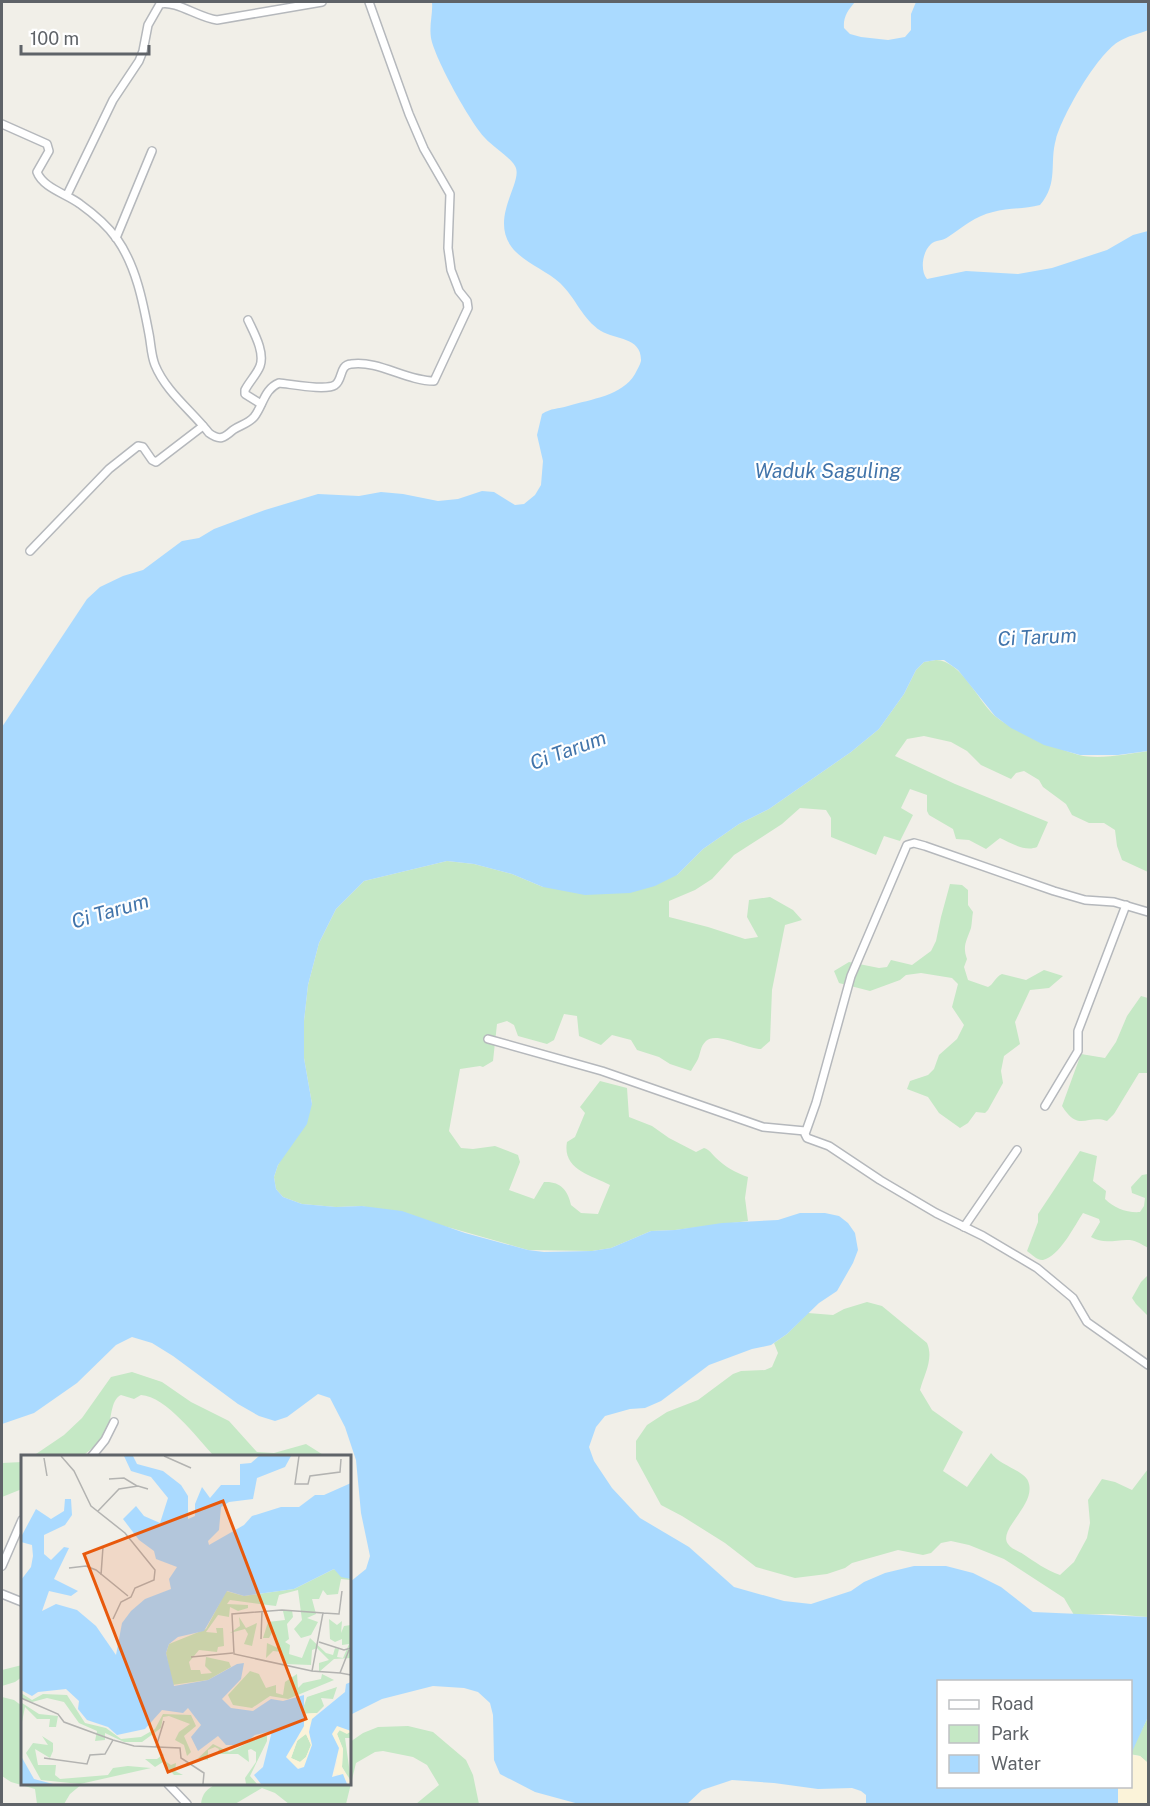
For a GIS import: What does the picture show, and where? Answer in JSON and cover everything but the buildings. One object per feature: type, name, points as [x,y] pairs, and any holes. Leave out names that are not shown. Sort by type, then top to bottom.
[{"type":"street","points":[[67,195],[102,120],[139,61],[143,51],[144,35],[160,4],[166,2],[175,4],[205,18],[217,20],[322,2]]},
{"type":"street","points":[[2,124],[46,144],[49,151],[38,169],[41,180],[67,195],[97,217],[116,238],[126,253],[139,291],[156,368],[164,382],[215,438],[226,437],[235,428],[254,417],[273,386],[279,383],[324,388],[333,386],[338,384],[342,370],[348,364],[370,365],[434,381],[468,308],[467,301],[455,283],[450,263],[448,248],[450,194],[424,148],[409,114],[369,2]]},
{"type":"street","points":[[116,238],[152,150]]},
{"type":"street","points":[[249,320],[260,349],[261,360],[244,394],[261,404]]},
{"type":"street","points":[[30,552],[110,469],[138,446],[143,447],[156,462],[203,426]]},
{"type":"street","points":[[1149,912],[1126,904],[1082,899],[925,846],[907,844],[851,976],[816,1103],[805,1131],[807,1138],[829,1146],[880,1180],[1037,1268],[1068,1292],[1078,1304],[1086,1322],[1149,1365]]},
{"type":"street","points":[[1045,1106],[1078,1051],[1080,1026],[1094,994],[1126,904]]},
{"type":"street","points":[[488,1039],[602,1071],[763,1128],[805,1131]]},
{"type":"street","points":[[964,1227],[1017,1150]]},
{"type":"street","points":[[93,1455],[105,1440],[114,1422]]},
{"type":"street","points":[[2,1566],[21,1522]]},
{"type":"street","points":[[2,1594],[21,1602]]},
{"type":"street","points":[[169,1785],[187,1804]]},
{"type":"green space","points":[[936,660],[954,667],[995,716],[1011,727],[1035,738],[1079,755],[1095,757],[1148,751],[1148,872],[1122,860],[1115,830],[1104,823],[1089,823],[1072,815],[1066,804],[1043,787],[1039,780],[1024,771],[1016,773],[1011,779],[981,765],[967,751],[951,742],[924,736],[907,739],[895,756],[955,784],[1048,822],[1037,847],[1023,848],[1000,838],[986,849],[969,840],[956,839],[953,829],[929,815],[927,795],[910,789],[901,808],[913,815],[900,841],[884,836],[876,855],[831,837],[831,818],[826,810],[800,808],[782,824],[734,855],[712,879],[695,890],[669,901],[669,917],[745,939],[758,937],[747,917],[749,900],[770,897],[793,910],[802,920],[785,925],[772,990],[770,1041],[761,1049],[724,1039],[711,1038],[703,1045],[691,1071],[637,1050],[631,1040],[612,1035],[601,1045],[579,1036],[577,1016],[564,1014],[554,1040],[547,1044],[518,1036],[514,1025],[507,1021],[497,1024],[493,1061],[483,1067],[460,1069],[449,1131],[461,1148],[495,1146],[518,1155],[520,1162],[509,1190],[534,1199],[544,1182],[555,1183],[568,1195],[571,1205],[581,1213],[598,1214],[610,1185],[573,1165],[569,1159],[567,1142],[575,1137],[585,1113],[580,1107],[600,1081],[627,1088],[629,1117],[652,1126],[696,1152],[706,1149],[727,1167],[748,1177],[745,1198],[748,1221],[651,1231],[611,1248],[592,1251],[528,1250],[362,1206],[336,1207],[302,1204],[283,1197],[276,1189],[274,1177],[278,1165],[312,1104],[304,1058],[304,1021],[308,985],[319,943],[336,909],[364,881],[447,861],[474,864],[512,874],[543,887],[677,875],[703,849],[739,824],[769,809],[851,752],[879,729],[904,694],[916,670],[924,662]]},
{"type":"green space","points":[[950,884],[962,885],[968,890],[968,905],[973,912],[965,947],[967,959],[964,967],[968,980],[988,987],[1002,974],[1026,980],[1044,970],[1063,976],[1049,988],[1030,990],[1015,1022],[1020,1044],[1004,1056],[1001,1071],[1003,1083],[988,1110],[985,1113],[976,1112],[968,1123],[960,1128],[939,1113],[928,1097],[907,1089],[910,1081],[928,1075],[934,1069],[939,1055],[957,1039],[964,1025],[952,1007],[958,984],[952,978],[921,973],[906,975],[900,980],[870,991],[839,983],[834,971],[849,962],[879,968],[887,967],[891,960],[912,965],[931,951],[936,941]]},
{"type":"green space","points":[[1141,996],[1148,998],[1148,1073],[1139,1073],[1114,1114],[1107,1121],[1073,1119],[1062,1106],[1081,1054],[1105,1058],[1116,1042],[1127,1016]]},
{"type":"green space","points":[[1080,1151],[1097,1156],[1093,1181],[1106,1191],[1105,1199],[1121,1209],[1140,1212],[1145,1198],[1132,1193],[1131,1187],[1142,1175],[1148,1174],[1148,1248],[1130,1240],[1106,1241],[1091,1237],[1100,1222],[1099,1219],[1083,1213],[1066,1240],[1049,1258],[1039,1259],[1027,1251],[1038,1222],[1038,1214]]},
{"type":"green space","points":[[1148,1275],[1148,1316],[1132,1298]]},
{"type":"green space","points":[[867,1302],[882,1306],[927,1343],[929,1361],[920,1390],[932,1410],[963,1432],[943,1471],[967,1487],[991,1453],[1028,1481],[1030,1490],[1028,1498],[1006,1538],[1011,1547],[1041,1566],[1060,1575],[1074,1562],[1087,1538],[1090,1523],[1088,1500],[1102,1479],[1132,1490],[1148,1469],[1148,1617],[1110,1614],[1074,1615],[1064,1598],[1004,1559],[969,1545],[951,1541],[941,1543],[931,1553],[923,1555],[898,1550],[852,1563],[827,1574],[795,1578],[756,1567],[725,1543],[661,1505],[636,1459],[636,1441],[647,1425],[667,1412],[698,1400],[733,1374],[772,1367],[778,1353],[774,1343],[787,1334],[808,1313],[833,1315]]},
{"type":"green space","points":[[132,1372],[162,1382],[191,1402],[229,1421],[257,1452],[274,1453],[306,1444],[323,1455],[213,1455],[161,1402],[141,1395],[134,1399],[121,1395],[115,1401],[105,1435],[84,1455],[34,1455],[64,1435],[82,1418],[111,1377]]},
{"type":"green space","points":[[21,1462],[21,1489],[2,1497],[2,1463]]},
{"type":"green space","points":[[21,1665],[21,1678],[2,1686],[2,1670]]},
{"type":"green space","points":[[2,1697],[14,1700],[21,1705],[21,1785],[2,1776]]},
{"type":"green space","points":[[1148,1717],[1148,1763],[1140,1756],[1132,1754]]},
{"type":"green space","points":[[408,1726],[433,1732],[466,1760],[473,1775],[479,1804],[416,1804],[439,1785],[427,1765],[413,1757],[383,1751],[375,1752],[356,1763],[351,1784],[351,1741],[378,1727]]},
{"type":"green space","points":[[21,1785],[81,1785],[70,1794],[64,1804],[37,1804],[35,1789]]},
{"type":"green space","points":[[215,1785],[351,1785],[346,1804],[289,1804],[275,1793],[262,1788],[235,1804],[201,1804],[210,1787]]},
{"type":"sand","points":[[1132,1755],[1140,1756],[1148,1763],[1148,1804],[1118,1804],[1118,1788],[1132,1788]]},
{"type":"water","name":"Waduk Saguling","points":[[432,2],[855,2],[846,14],[844,28],[850,34],[861,37],[888,40],[905,37],[911,30],[911,14],[916,2],[1148,2],[1148,30],[1122,40],[1110,49],[1100,59],[1073,101],[1056,139],[1052,181],[1040,205],[999,211],[975,219],[946,238],[931,244],[924,256],[923,267],[927,279],[966,271],[1018,274],[1052,268],[1107,250],[1133,235],[1148,231],[1148,751],[1118,755],[1080,755],[1044,745],[1011,728],[995,716],[958,670],[944,660],[936,660],[924,662],[916,670],[904,694],[879,729],[851,752],[769,809],[739,824],[703,849],[677,875],[655,886],[630,893],[585,895],[543,887],[512,874],[474,864],[447,861],[364,881],[336,909],[319,943],[308,985],[304,1021],[304,1058],[312,1104],[307,1124],[278,1165],[274,1177],[276,1189],[283,1197],[302,1204],[336,1207],[362,1206],[402,1211],[465,1233],[544,1252],[592,1251],[611,1248],[651,1231],[722,1223],[778,1220],[800,1213],[825,1213],[839,1216],[855,1233],[858,1250],[837,1291],[819,1303],[787,1334],[771,1345],[752,1349],[709,1365],[661,1401],[645,1408],[630,1409],[605,1416],[596,1427],[589,1447],[594,1461],[612,1488],[640,1518],[689,1547],[734,1587],[784,1601],[811,1604],[851,1591],[864,1582],[885,1573],[914,1566],[946,1566],[973,1573],[1001,1587],[1033,1612],[1148,1617],[1148,1717],[1132,1752],[1132,1680],[937,1680],[937,1788],[1118,1788],[1118,1804],[866,1804],[866,1795],[852,1788],[818,1789],[732,1780],[702,1790],[687,1804],[579,1804],[535,1792],[500,1774],[494,1760],[493,1715],[490,1703],[478,1692],[464,1688],[433,1686],[382,1699],[351,1714],[351,1581],[366,1569],[370,1556],[361,1513],[356,1460],[345,1427],[330,1398],[318,1394],[287,1417],[275,1421],[259,1416],[238,1404],[152,1343],[132,1337],[116,1345],[77,1383],[34,1413],[2,1424],[2,727],[87,599],[100,587],[143,570],[182,541],[199,538],[214,529],[265,510],[318,494],[359,496],[381,492],[438,501],[458,499],[482,491],[494,492],[515,505],[524,504],[535,495],[541,485],[543,461],[537,435],[542,414],[614,392],[629,381],[641,363],[640,353],[633,343],[607,334],[594,326],[560,283],[521,257],[507,240],[504,228],[505,215],[517,173],[515,166],[488,141],[462,105],[434,48],[430,29]]},
{"type":"water label","name":"Ci Tarum","points":[[1037,637]]},
{"type":"water label","name":"Ci Tarum","points":[[568,750]]},
{"type":"water label","name":"Ci Tarum","points":[[110,911]]}]
